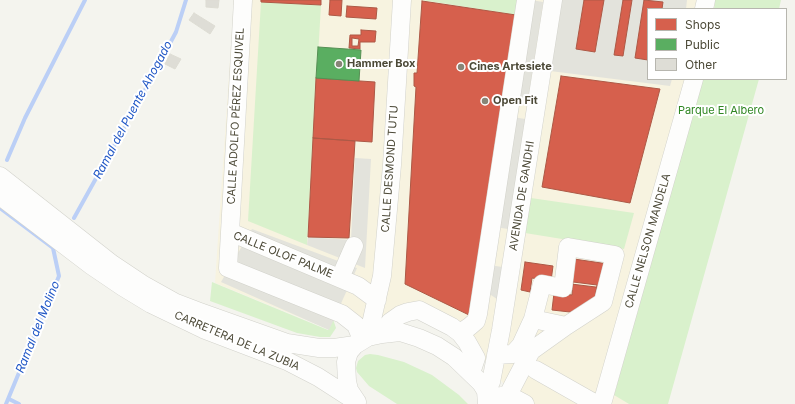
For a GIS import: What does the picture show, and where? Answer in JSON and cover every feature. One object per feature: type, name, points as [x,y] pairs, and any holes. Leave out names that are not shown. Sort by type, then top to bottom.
[{"type":"street","name":"CALLE ADOLFO PÉREZ ESQUIVEL","points":[[230,232],[242,0]]},
{"type":"street","name":"CALLE DESMOND TUTU","points":[[367,339],[382,276],[392,165],[402,0]]},
{"type":"street","points":[[460,333],[476,321],[478,314],[526,0]]},
{"type":"street","name":"AVENIDA DE GANDHI","points":[[487,398],[496,355],[553,0]]},
{"type":"street","name":"CALLE NELSON MANDELA","points":[[602,404],[694,80]]},
{"type":"street","name":"CARRETERA DE LA ZUBIA","points":[[0,176],[14,185],[112,264],[142,284],[176,303],[287,343],[319,348],[334,348],[400,332],[431,343],[454,358],[471,373],[487,398]]},
{"type":"street","name":"CARRETERA DE LA ZUBIA","points":[[0,196],[92,266],[122,287],[151,304],[203,329],[287,361],[318,377],[358,403]]},
{"type":"street","name":"CALLE OLOF PALME","points":[[367,339],[356,325],[342,314],[228,268],[230,232],[358,286],[377,300]]},
{"type":"street","points":[[340,278],[354,246]]},
{"type":"street","points":[[496,355],[513,354],[521,345],[533,319],[542,284],[563,288],[568,247],[614,255],[603,302],[531,351],[508,395]]},
{"type":"street","points":[[603,302],[629,308]]},
{"type":"street","points":[[358,403],[349,390],[345,371],[349,352],[400,315],[408,312],[419,310],[460,333],[476,358],[471,373]]},
{"type":"street","points":[[533,319],[566,326]]},
{"type":"street","points":[[536,370],[596,404]]},
{"type":"street","points":[[487,398],[508,395],[525,404]]},
{"type":"shaded area","points":[[234,0],[715,0],[714,8],[647,8],[647,80],[702,80],[614,394],[629,404],[520,404],[486,362],[460,326],[409,303],[367,333],[333,316],[328,329],[215,283]]},
{"type":"shaded area","points":[[531,0],[543,2],[527,105],[515,103]]},
{"type":"shaded area","points":[[561,0],[687,0],[686,8],[647,8],[647,80],[672,80],[670,86],[550,71]]},
{"type":"shaded area","points":[[513,117],[525,119],[508,229],[495,227]]},
{"type":"shaded area","points":[[355,158],[371,159],[365,268],[307,245],[308,237],[351,240]]},
{"type":"shaded area","points":[[252,229],[357,268],[329,330],[221,282]]},
{"type":"shaded area","points":[[490,265],[502,267],[497,299],[485,291]]},
{"type":"green space","points":[[422,0],[518,0],[516,15]]},
{"type":"green space","points":[[715,0],[781,0],[779,8],[714,8]]},
{"type":"green space","points":[[261,2],[321,5],[307,245],[248,221]]},
{"type":"green space","name":"Parque El Albero","points":[[702,80],[759,80],[668,404],[629,404],[614,395]]},
{"type":"green space","points":[[531,198],[634,213],[624,249],[525,233]]},
{"type":"green space","points":[[212,282],[328,330],[333,319],[336,328],[330,337],[320,337],[297,333],[210,301]]},
{"type":"green space","points":[[370,354],[404,362],[432,375],[459,395],[468,404],[397,404],[369,386],[357,372],[356,368],[358,361],[365,355]]},
{"type":"building: Shops","points":[[261,0],[321,0],[321,5],[261,2]]},
{"type":"building: Shops","points":[[330,0],[342,0],[341,16],[329,15]]},
{"type":"building: Shops","points":[[584,0],[604,0],[595,52],[576,49]]},
{"type":"building: Shops","points":[[623,0],[632,0],[623,56],[614,55]]},
{"type":"building: Shops","points":[[644,0],[663,2],[662,8],[647,8],[647,60],[635,58]]},
{"type":"building: Shops","points":[[422,1],[516,15],[469,315],[405,284],[416,87],[414,86],[414,73],[417,73]]},
{"type":"building: Shops","points":[[347,6],[377,8],[376,19],[346,17]]},
{"type":"building: Shops","points":[[361,30],[376,31],[375,42],[360,42],[360,49],[349,48],[350,35],[361,35]]},
{"type":"building: Shops","points":[[352,38],[359,39],[358,46],[352,46]]},
{"type":"building: Shops","points":[[561,76],[660,89],[630,203],[542,187]]},
{"type":"building: Shops","points":[[316,78],[375,82],[372,142],[313,138]]},
{"type":"building: Shops","points":[[313,138],[355,141],[349,238],[308,237]]},
{"type":"building: Shops","points":[[574,259],[608,264],[604,288],[571,284]]},
{"type":"building: Shops","points":[[525,262],[553,266],[551,281],[532,278],[530,292],[521,290]]},
{"type":"building: Shops","points":[[573,282],[597,285],[595,298],[597,315],[552,310],[554,293],[572,295]]},
{"type":"building: Public","name":"Hammer Box","points":[[318,47],[361,50],[359,81],[316,78]]},
{"type":"building: Other","points":[[206,0],[219,0],[218,8],[206,7]]},
{"type":"building: Other","points":[[194,13],[215,26],[210,34],[189,20]]},
{"type":"building: Other","points":[[170,54],[181,59],[175,69],[165,64]]},
{"type":"waterway","points":[[7,160],[25,118],[85,0]]},
{"type":"waterway","name":"Ramal del Puente Ahogado","points":[[74,218],[176,32],[186,0]]},
{"type":"waterway","points":[[0,208],[53,248]]},
{"type":"waterway","name":"Ramal del Molino","points":[[6,404],[59,276],[53,248]]},
{"type":"waterway","points":[[9,399],[19,404]]},
{"type":"place","name":"Hammer Box","points":[[339,64]]},
{"type":"place","name":"Cines Artesiete","points":[[461,67]]},
{"type":"place","name":"Open Fit","points":[[485,101]]}]
